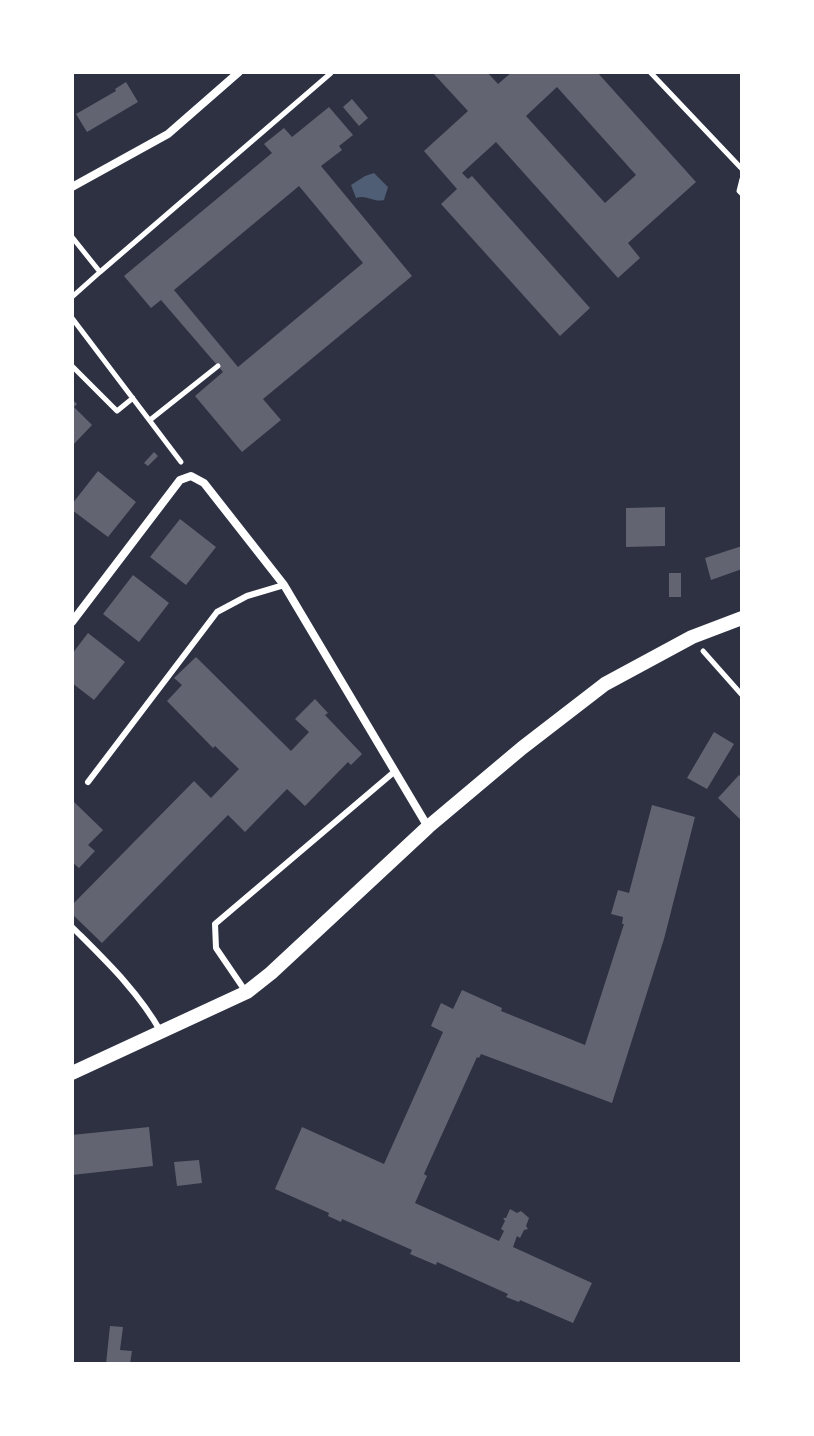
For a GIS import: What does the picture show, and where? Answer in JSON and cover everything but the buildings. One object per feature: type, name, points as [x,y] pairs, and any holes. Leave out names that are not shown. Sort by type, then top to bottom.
[{"type":"street","points":[[72,187],[168,134],[239,72]]},
{"type":"street","points":[[72,622],[180,480],[191,476],[204,483],[284,585],[428,827]]},
{"type":"street","points":[[72,1073],[247,992],[428,827],[605,684],[692,637],[742,618]]},
{"type":"lane","points":[[88,782],[217,612],[247,596],[284,585]]},
{"type":"lane","points":[[247,992],[216,948],[215,924],[394,772]]},
{"type":"lane","points":[[72,927],[129,986],[161,1032]]},
{"type":"path","points":[[72,297],[332,72]]},
{"type":"path","points":[[650,72],[742,169]]},
{"type":"path","points":[[742,179],[739,191],[742,194]]},
{"type":"path","points":[[72,237],[100,272]]},
{"type":"path","points":[[72,318],[191,476]]},
{"type":"path","points":[[72,366],[117,411],[133,398]]},
{"type":"path","points":[[150,420],[218,366]]},
{"type":"path","points":[[692,637],[742,695]]},
{"type":"water","points":[[374,173],[388,187],[384,200],[356,198],[351,185]]}]
